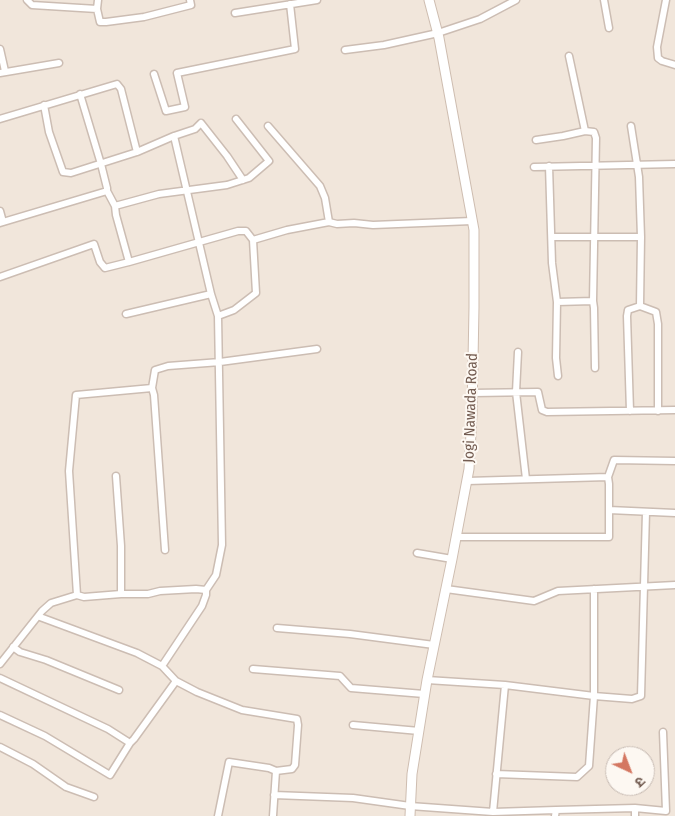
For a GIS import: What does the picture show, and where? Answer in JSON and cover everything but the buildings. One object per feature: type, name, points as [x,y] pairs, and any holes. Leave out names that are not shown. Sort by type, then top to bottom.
[{"type":"street","points":[[27,0],[32,5],[97,9]]},
{"type":"street","points":[[98,0],[97,9],[100,22],[144,17],[190,5],[190,0]]},
{"type":"street","points":[[235,13],[318,0]]},
{"type":"street","name":"Jogi Nawada Road","points":[[410,811],[412,774],[424,694],[469,469],[473,394],[474,230],[438,33],[429,0]]},
{"type":"street","points":[[345,50],[384,45],[438,33],[480,19],[502,4],[516,0]]},
{"type":"street","points":[[604,0],[609,28]]},
{"type":"street","points":[[666,0],[657,47],[658,58],[662,62],[675,65]]},
{"type":"street","points":[[154,74],[166,111],[185,107],[177,73],[295,49],[290,4]]},
{"type":"street","points":[[0,49],[2,72],[59,63]]},
{"type":"street","points":[[569,56],[586,131]]},
{"type":"street","points":[[0,118],[118,84],[121,89],[137,152]]},
{"type":"street","points":[[80,94],[107,191],[115,206],[129,262]]},
{"type":"street","points":[[44,105],[49,132],[63,172],[71,172],[101,164],[137,152],[195,129],[201,123],[243,180]]},
{"type":"street","points":[[115,206],[159,194],[228,185],[248,178],[269,161],[236,119]]},
{"type":"street","points":[[268,126],[320,186],[325,198],[329,222]]},
{"type":"street","points":[[631,126],[639,177],[641,237],[640,306]]},
{"type":"street","points":[[536,140],[586,131],[594,132],[596,138],[593,301],[595,368]]},
{"type":"street","points":[[162,666],[202,606],[206,590],[216,575],[222,545],[218,316],[211,294],[174,136]]},
{"type":"street","points":[[534,167],[675,164]]},
{"type":"street","points":[[549,166],[552,263],[557,302],[556,358],[558,376]]},
{"type":"street","points":[[0,212],[1,223],[107,191]]},
{"type":"street","points":[[253,240],[287,230],[329,222],[374,225],[472,221]]},
{"type":"street","points":[[0,277],[94,244],[100,262],[105,268],[238,231],[246,231],[253,240],[256,293],[234,310],[218,316]]},
{"type":"street","points":[[552,237],[641,237]]},
{"type":"street","points":[[126,314],[211,294]]},
{"type":"street","points":[[557,302],[593,301]]},
{"type":"street","points":[[630,411],[627,316],[628,310],[640,306],[656,312],[658,324],[658,411]]},
{"type":"street","points":[[165,550],[152,388],[154,374],[158,368],[317,349]]},
{"type":"street","points":[[518,352],[516,392],[526,479]]},
{"type":"street","points":[[77,595],[69,471],[76,395],[152,388]]},
{"type":"street","points":[[473,394],[538,392],[542,410],[547,412],[675,410]]},
{"type":"street","points":[[456,537],[609,537],[610,484],[608,477],[614,460],[675,461]]},
{"type":"street","points":[[116,476],[121,546],[120,594]]},
{"type":"street","points":[[467,481],[608,477]]},
{"type":"street","points":[[609,510],[675,513]]},
{"type":"street","points":[[427,680],[505,685],[632,699],[640,696],[646,512]]},
{"type":"street","points":[[417,553],[452,559]]},
{"type":"street","points":[[446,589],[534,601],[558,591],[675,585]]},
{"type":"street","points":[[496,774],[577,777],[589,766],[594,696],[594,589]]},
{"type":"street","points":[[0,664],[51,604],[77,595],[84,597],[148,594],[160,591],[206,590]]},
{"type":"street","points":[[40,616],[137,653],[162,666],[176,680],[197,692],[242,710],[297,719],[295,764],[292,769],[276,771],[269,768],[229,762],[218,816]]},
{"type":"street","points":[[277,628],[350,634],[434,645]]},
{"type":"street","points":[[13,647],[20,652],[46,660],[119,690]]},
{"type":"street","points":[[253,669],[340,676],[351,688],[424,694]]},
{"type":"street","points":[[0,678],[108,728],[130,743]]},
{"type":"street","points":[[0,715],[45,736],[110,775],[130,743],[176,680]]},
{"type":"street","points":[[493,812],[505,685]]},
{"type":"street","points":[[354,725],[419,731]]},
{"type":"street","points":[[274,794],[353,798],[410,811],[556,813],[635,808],[666,811],[663,732]]},
{"type":"street","points":[[0,747],[33,764],[66,788],[94,798]]},
{"type":"street","points":[[273,816],[276,771]]},
{"type":"street","points":[[635,808],[635,816]]},
{"type":"shaded area","points":[[0,0],[675,0],[675,816],[0,816]]}]
